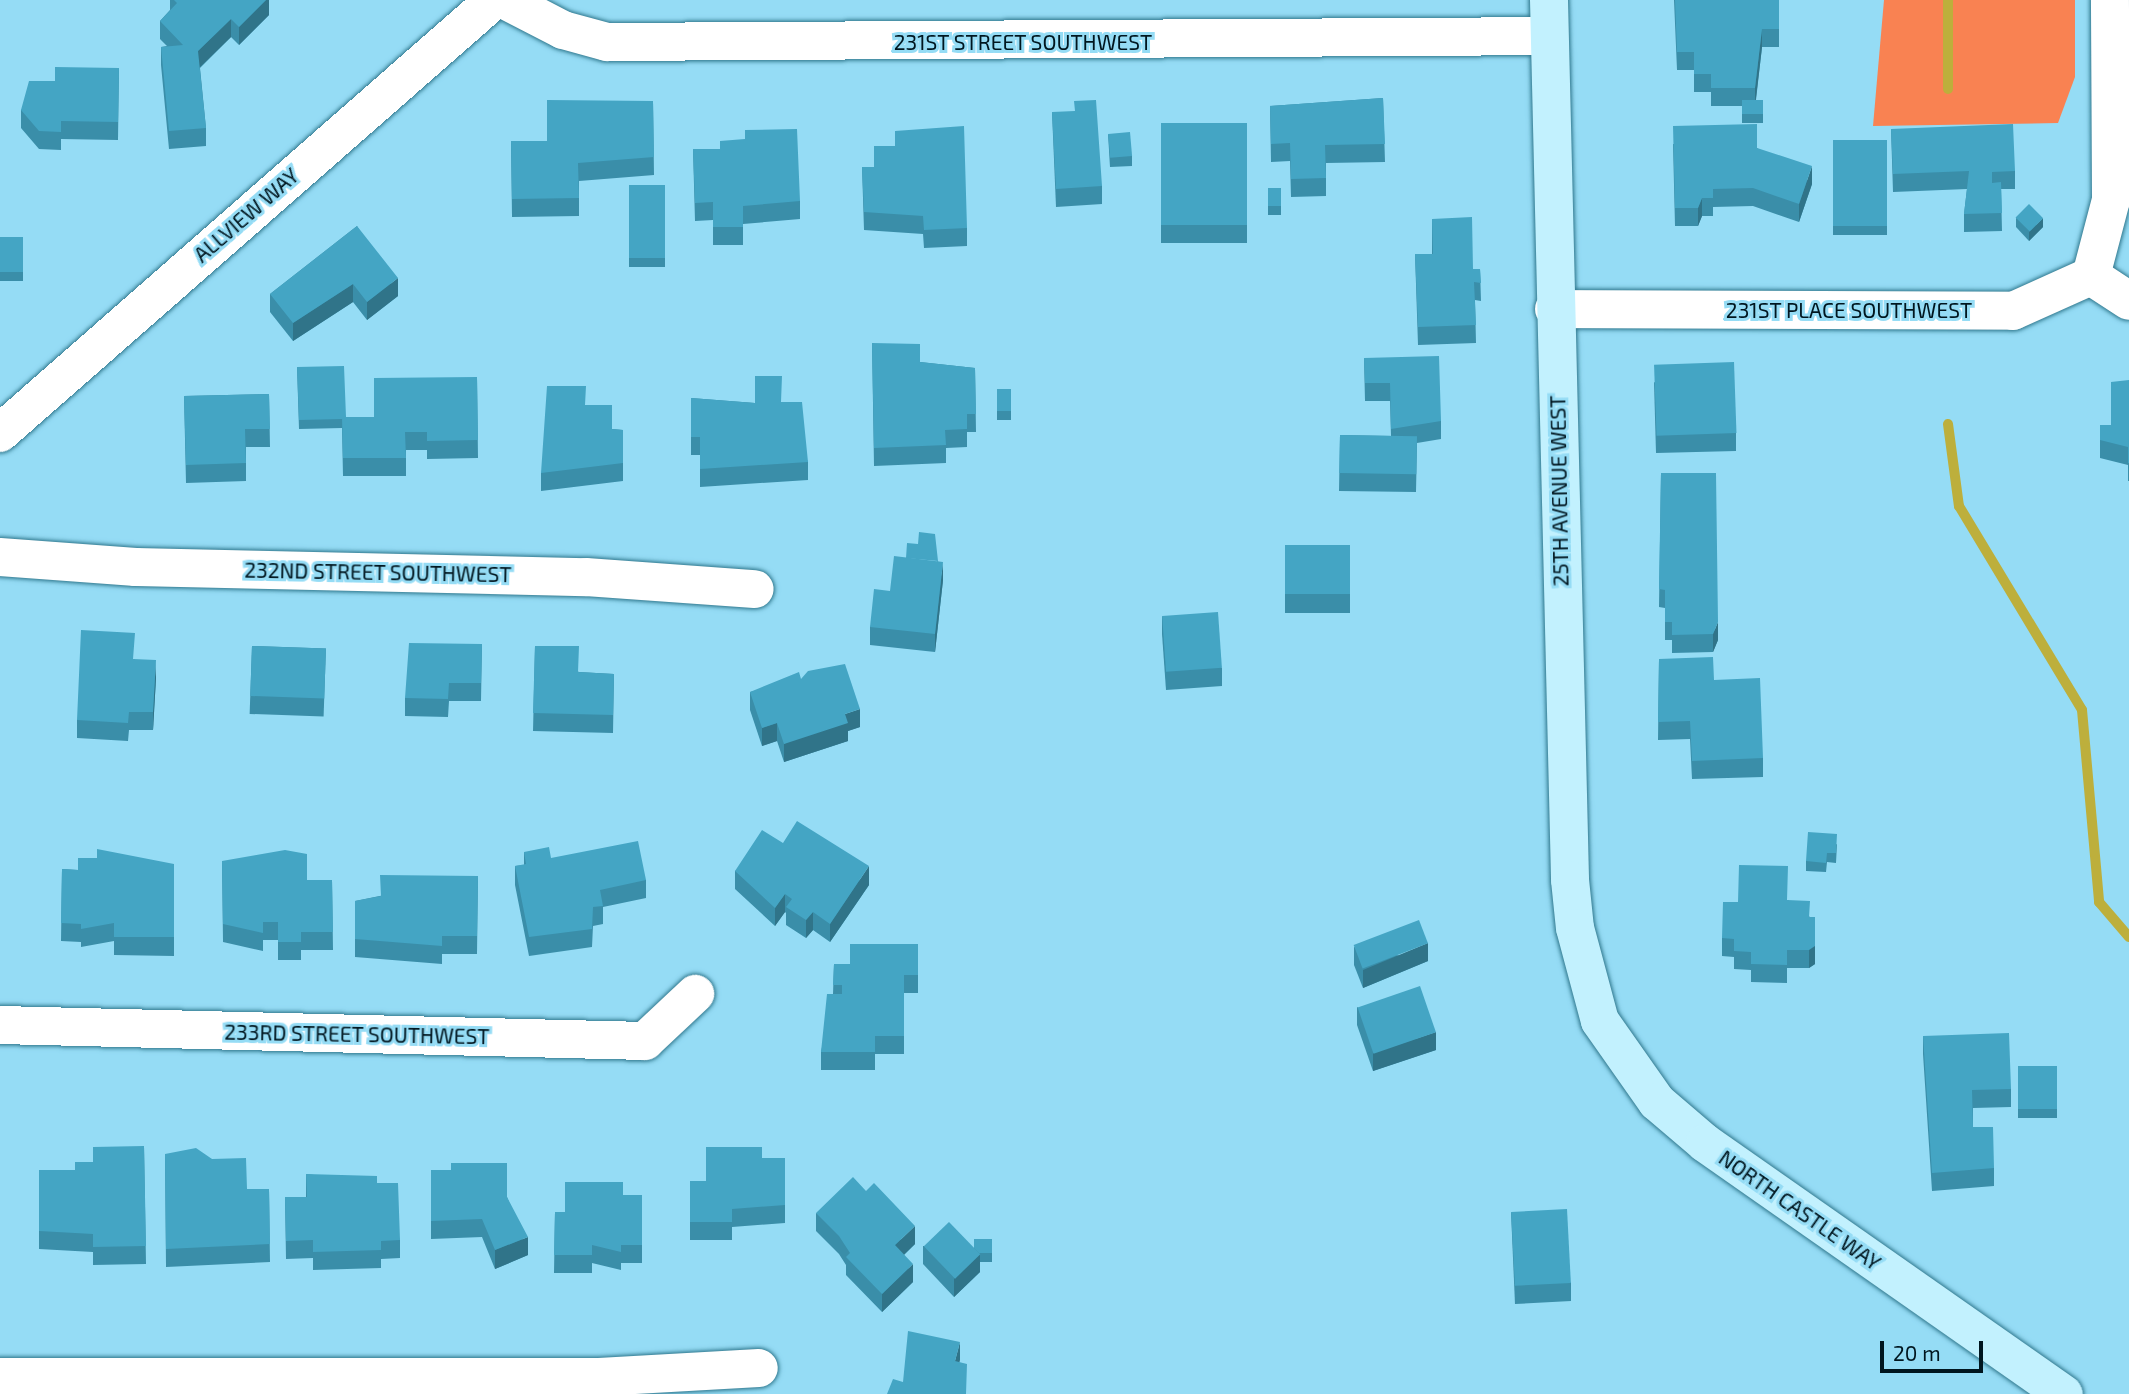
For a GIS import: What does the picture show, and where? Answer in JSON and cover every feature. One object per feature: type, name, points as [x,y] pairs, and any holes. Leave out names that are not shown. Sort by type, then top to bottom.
[{"type":"street","name":"ALLVIEW WAY","points":[[0,433],[494,0]]},
{"type":"street","name":"231ST STREET SOUTHWEST","points":[[505,0],[564,30],[632,43],[1549,18]]},
{"type":"street","points":[[2110,0],[2111,200],[2091,276],[2129,300]]},
{"type":"street","name":"25TH AVENUE WEST","points":[[1549,18],[1570,880],[1587,980]]},
{"type":"street","name":"231ST PLACE SOUTHWEST","points":[[1554,309],[2013,311],[2091,276]]},
{"type":"street","name":"232ND STREET SOUTHWEST","points":[[0,557],[136,567],[586,577],[755,589]]},
{"type":"street","name":"NORTH CASTLE WAY","points":[[1587,980],[1600,1021],[1657,1102],[1705,1143],[2064,1394]]},
{"type":"street","name":"233RD STREET SOUTHWEST","points":[[0,1024],[645,1041],[695,994]]},
{"type":"street","points":[[0,1377],[599,1377],[759,1368]]},
{"type":"shaded area","points":[[1884,0],[2075,0],[2075,77],[2058,123],[1873,126]]},
{"type":"building","points":[[174,0],[266,0],[239,27],[231,19],[198,51],[206,128],[169,131],[161,47],[183,45],[160,21],[177,3]]},
{"type":"building","points":[[1675,0],[1779,0],[1779,29],[1762,29],[1755,88],[1711,88],[1711,74],[1694,74],[1694,52],[1677,52]]},
{"type":"building","points":[[55,67],[119,68],[118,122],[61,121],[61,132],[39,131],[21,110],[29,81],[55,81]]},
{"type":"building","points":[[1383,98],[1385,144],[1325,145],[1326,178],[1291,179],[1290,143],[1271,144],[1270,106]]},
{"type":"building","points":[[547,100],[653,101],[654,157],[578,163],[579,198],[512,199],[511,141],[547,141]]},
{"type":"building","points":[[1096,100],[1102,186],[1056,189],[1052,112],[1075,111],[1074,101]]},
{"type":"building","points":[[1742,100],[1763,100],[1763,114],[1742,114]]},
{"type":"building","points":[[1161,123],[1247,123],[1247,225],[1161,225]]},
{"type":"building","points":[[1757,124],[1757,148],[1812,166],[1799,204],[1753,188],[1713,189],[1713,198],[1702,198],[1698,208],[1675,208],[1673,126]]},
{"type":"building","points":[[2013,124],[2015,171],[1992,172],[1992,183],[2001,182],[2002,213],[1964,214],[1969,171],[1893,174],[1891,129]]},
{"type":"building","points":[[964,126],[967,228],[924,230],[923,216],[864,212],[862,167],[874,167],[874,146],[895,146],[895,131]]},
{"type":"building","points":[[797,129],[800,201],[743,206],[743,227],[713,227],[713,202],[695,203],[693,149],[720,149],[720,141],[745,139],[745,130]]},
{"type":"building","points":[[1130,132],[1132,156],[1110,158],[1108,134]]},
{"type":"building","points":[[1833,140],[1887,140],[1887,226],[1833,226]]},
{"type":"building","points":[[629,185],[665,185],[665,258],[629,258]]},
{"type":"building","points":[[1268,188],[1281,188],[1281,206],[1268,206]]},
{"type":"building","points":[[2029,204],[2043,218],[2030,232],[2016,217]]},
{"type":"building","points":[[1472,217],[1473,269],[1480,269],[1481,283],[1474,282],[1476,325],[1418,327],[1415,254],[1433,254],[1432,219]]},
{"type":"building","points":[[357,226],[398,278],[367,302],[353,284],[293,323],[270,294]]},
{"type":"building","points":[[0,237],[23,237],[23,272],[0,272]]},
{"type":"building","points":[[872,343],[920,344],[920,362],[975,368],[976,414],[967,414],[967,429],[945,430],[946,445],[874,448]]},
{"type":"building","points":[[1439,356],[1441,421],[1391,429],[1390,383],[1365,383],[1364,358]]},
{"type":"building","points":[[1734,362],[1736,433],[1657,436],[1654,365]]},
{"type":"building","points":[[344,366],[346,417],[299,420],[297,367]]},
{"type":"building","points":[[755,376],[782,376],[781,402],[802,402],[808,462],[700,469],[700,437],[691,437],[691,398],[755,403]]},
{"type":"building","points":[[477,377],[478,440],[427,441],[427,432],[405,432],[406,458],[343,458],[342,417],[374,417],[374,378]]},
{"type":"building","points":[[2129,380],[2128,463],[2128,447],[2100,440],[2100,425],[2111,425],[2111,382]]},
{"type":"building","points":[[547,386],[586,386],[585,405],[612,405],[612,429],[623,430],[623,463],[541,473]]},
{"type":"building","points":[[997,389],[1011,389],[1011,411],[997,411]]},
{"type":"building","points":[[269,394],[270,429],[245,429],[246,463],[186,465],[184,396]]},
{"type":"building","points":[[1340,435],[1417,436],[1416,474],[1339,473]]},
{"type":"building","points":[[1661,473],[1716,473],[1718,622],[1713,634],[1672,635],[1672,622],[1665,622],[1665,590],[1659,589]]},
{"type":"building","points":[[919,532],[935,534],[938,561],[906,558],[907,543],[918,544]]},
{"type":"building","points":[[1285,545],[1350,545],[1350,594],[1285,594]]},
{"type":"building","points":[[894,556],[943,562],[935,634],[870,627],[874,589],[890,591]]},
{"type":"building","points":[[1218,612],[1222,668],[1166,672],[1162,616]]},
{"type":"building","points":[[81,630],[135,633],[133,659],[156,660],[153,712],[129,712],[128,723],[77,720]]},
{"type":"building","points":[[409,643],[482,644],[481,683],[449,683],[448,699],[405,698]]},
{"type":"building","points":[[252,646],[326,649],[324,699],[250,696]]},
{"type":"building","points":[[535,646],[579,646],[578,672],[614,674],[613,715],[533,713]]},
{"type":"building","points":[[1713,657],[1714,680],[1760,678],[1763,758],[1692,761],[1690,721],[1658,722],[1659,659]]},
{"type":"building","points":[[845,664],[860,709],[845,714],[848,723],[784,744],[777,723],[762,728],[750,692],[799,672],[801,679],[808,671]]},
{"type":"building","points":[[797,821],[869,866],[830,924],[813,912],[806,920],[786,907],[792,899],[785,894],[775,908],[735,871],[762,830],[783,843]]},
{"type":"building","points":[[1808,832],[1837,834],[1836,853],[1827,853],[1826,863],[1806,861]]},
{"type":"building","points":[[638,841],[646,880],[600,890],[603,906],[593,907],[592,929],[529,937],[515,866],[526,864],[524,852],[549,847],[551,858]]},
{"type":"building","points":[[97,849],[174,864],[174,937],[114,937],[114,923],[81,929],[81,924],[61,923],[62,869],[78,870],[78,858],[97,858]]},
{"type":"building","points":[[285,850],[307,854],[307,880],[332,880],[333,932],[301,932],[301,942],[278,942],[278,922],[263,922],[263,933],[223,924],[222,861]]},
{"type":"building","points":[[1739,865],[1788,866],[1787,900],[1810,901],[1809,917],[1815,917],[1815,946],[1809,950],[1787,950],[1787,965],[1751,964],[1751,952],[1734,951],[1734,939],[1722,938],[1723,902],[1738,902]]},
{"type":"building","points":[[380,875],[478,876],[477,936],[442,936],[442,946],[355,939],[355,901],[381,896]]},
{"type":"building","points":[[1419,920],[1428,943],[1363,968],[1354,945]]},
{"type":"building","points":[[850,944],[918,944],[918,975],[904,975],[904,1036],[875,1036],[875,1052],[821,1052],[827,994],[842,994],[842,985],[833,985],[834,964],[850,964]]},
{"type":"building","points":[[1420,986],[1436,1032],[1374,1054],[1358,1007]]},
{"type":"building","points":[[2009,1033],[2011,1089],[1972,1090],[1973,1127],[1993,1127],[1994,1168],[1932,1173],[1923,1036]]},
{"type":"building","points":[[2018,1066],[2057,1066],[2057,1109],[2018,1109]]},
{"type":"building","points":[[144,1146],[146,1246],[93,1247],[93,1234],[39,1231],[39,1170],[75,1170],[75,1162],[93,1162],[93,1147]]},
{"type":"building","points":[[706,1147],[762,1147],[762,1158],[785,1158],[785,1205],[732,1209],[732,1222],[690,1222],[690,1181],[706,1181]]},
{"type":"building","points":[[196,1148],[212,1159],[246,1158],[247,1189],[269,1189],[270,1244],[166,1249],[165,1154]]},
{"type":"building","points":[[451,1163],[507,1163],[507,1197],[528,1237],[495,1250],[482,1219],[431,1221],[431,1170],[451,1170]]},
{"type":"building","points":[[306,1174],[377,1176],[377,1183],[398,1183],[400,1240],[381,1241],[381,1250],[313,1252],[313,1240],[286,1241],[285,1197],[307,1197]]},
{"type":"building","points":[[853,1177],[866,1191],[874,1183],[915,1226],[895,1245],[913,1264],[882,1294],[846,1257],[850,1253],[839,1236],[816,1213]]},
{"type":"building","points":[[565,1182],[623,1182],[623,1195],[642,1195],[642,1245],[621,1245],[621,1252],[592,1245],[592,1255],[554,1255],[555,1212],[565,1212]]},
{"type":"building","points":[[1567,1209],[1571,1283],[1515,1286],[1511,1212]]},
{"type":"building","points":[[949,1222],[980,1254],[955,1279],[924,1246]]},
{"type":"building","points":[[974,1239],[992,1239],[992,1253],[979,1253],[974,1248]]},
{"type":"building","points":[[908,1331],[960,1342],[955,1361],[967,1364],[966,1394],[887,1394],[893,1379],[903,1382]]},
{"type":"waterway","points":[[1948,0],[1948,89]]},
{"type":"waterway","points":[[1948,424],[1959,506],[2082,710],[2099,902],[2129,937]]}]
